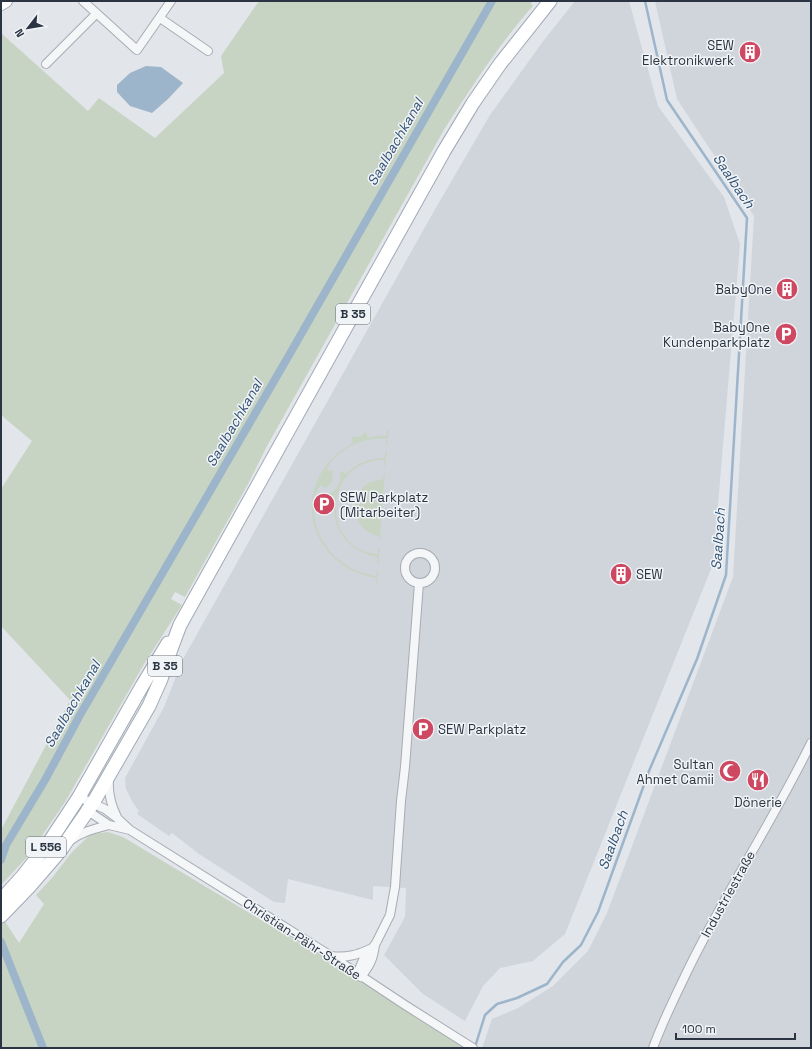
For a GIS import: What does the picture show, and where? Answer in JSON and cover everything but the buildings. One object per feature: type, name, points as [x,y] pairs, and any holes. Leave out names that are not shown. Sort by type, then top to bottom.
[{"type":"main road","points":[[1,4],[6,1]]},
{"type":"main road","name":"B 35","points":[[79,797],[152,667],[180,625],[444,151],[473,103],[500,64],[550,1]]},
{"type":"main road","name":"B 35","points":[[91,807],[149,706],[161,679],[180,625]]},
{"type":"main road","name":"L 556","points":[[1,900],[22,877],[50,840],[79,797]]},
{"type":"main road","name":"L 556","points":[[1,916],[29,887],[65,845],[91,807]]},
{"type":"street","points":[[83,1],[137,50],[171,1]]},
{"type":"street","points":[[46,64],[96,14]]},
{"type":"street","points":[[160,18],[208,51]]},
{"type":"street","points":[[361,977],[360,967],[363,960],[373,946],[390,915],[396,878],[419,583]]},
{"type":"street","name":"Industriestraße","points":[[654,1048],[677,992],[709,926],[778,806],[811,744]]},
{"type":"street","points":[[108,778],[110,798],[117,818]]},
{"type":"street","name":"Christian-Pähr-Straße","points":[[79,797],[109,825],[130,830]]},
{"type":"street","name":"Christian-Pähr-Straße","points":[[91,807],[105,809],[130,830],[331,956],[361,977],[471,1047]]},
{"type":"street","points":[[65,845],[79,834],[91,829],[109,825]]},
{"type":"street","points":[[331,956],[341,958],[350,956],[373,946]]},
{"type":"shaded area","points":[[575,1],[629,1],[658,106],[724,197],[740,244],[713,564],[565,934],[533,961],[500,968],[483,986],[465,1021],[423,994],[384,955],[405,917],[406,888],[373,886],[373,900],[288,879],[285,903],[274,902],[199,854],[172,833],[169,836],[137,814],[139,811],[126,789],[125,778],[164,707],[183,659],[434,211],[490,115],[544,40]]},
{"type":"shaded area","points":[[655,1],[811,1],[811,1048],[482,1048],[492,1019],[518,1008],[553,986],[588,951],[607,913],[733,577],[754,216],[677,99]]},
{"type":"green space","points":[[259,1],[530,1],[533,6],[498,50],[445,128],[267,446],[248,484],[185,597],[175,592],[171,599],[182,605],[144,664],[65,802],[28,856],[1,885],[1,830],[70,700],[1,626],[1,489],[32,441],[1,415],[1,33],[88,111],[99,98],[155,138],[224,73],[221,56]]},
{"type":"green space","points":[[387,430],[389,431],[387,444],[386,438],[367,440],[349,447],[338,455],[329,465],[327,470],[333,471],[330,485],[325,488],[321,485],[319,487],[314,502],[315,521],[319,533],[332,554],[341,562],[364,573],[376,576],[378,570],[376,584],[376,578],[357,573],[340,563],[327,551],[318,535],[313,518],[312,500],[317,482],[327,464],[339,452],[353,443],[351,437],[359,437],[366,432],[368,438],[386,436]]},
{"type":"green space","points":[[385,452],[387,452],[385,466],[384,460],[364,464],[349,474],[340,488],[336,505],[338,522],[345,537],[359,549],[378,554],[378,548],[380,549],[379,562],[377,563],[377,557],[366,554],[357,549],[342,536],[335,518],[335,497],[329,495],[340,481],[341,471],[346,474],[363,462],[385,458]]},
{"type":"green space","points":[[384,473],[379,541],[379,536],[372,534],[362,527],[356,516],[355,504],[356,498],[363,487],[383,479]]},
{"type":"green space","points":[[108,832],[123,837],[474,1048],[1,1048],[1,923],[4,920],[19,943],[44,904],[36,895],[52,878],[72,852],[91,834]]},
{"type":"water","points":[[146,66],[161,67],[183,83],[152,113],[130,106],[117,92],[117,85],[130,73]]},
{"type":"waterway","name":"Saalbachkanal","points":[[1,860],[6,845],[45,780],[80,715],[492,1]]},
{"type":"waterway","name":"Saalbach","points":[[475,1047],[485,1015],[497,1004],[517,998],[547,984],[563,962],[581,945],[598,912],[649,771],[697,659],[726,575],[747,218],[667,100],[645,1]]},
{"type":"waterway","name":"Saalbachkanal","points":[[1,942],[43,1048]]},
{"type":"place","name":"SEW Elektronikwerk","points":[[750,52]]},
{"type":"place","name":"BabyOne","points":[[787,289]]},
{"type":"place","name":"BabyOne Kundenparkplatz","points":[[786,334]]},
{"type":"place","name":"SEW Parkplatz (Mitarbeiter)","points":[[324,504]]},
{"type":"place","name":"SEW","points":[[621,574]]},
{"type":"place","name":"SEW Parkplatz","points":[[423,729]]},
{"type":"place","name":"Sultan Ahmet Camii","points":[[730,771]]},
{"type":"place","name":"Dönerie","points":[[758,780]]}]
